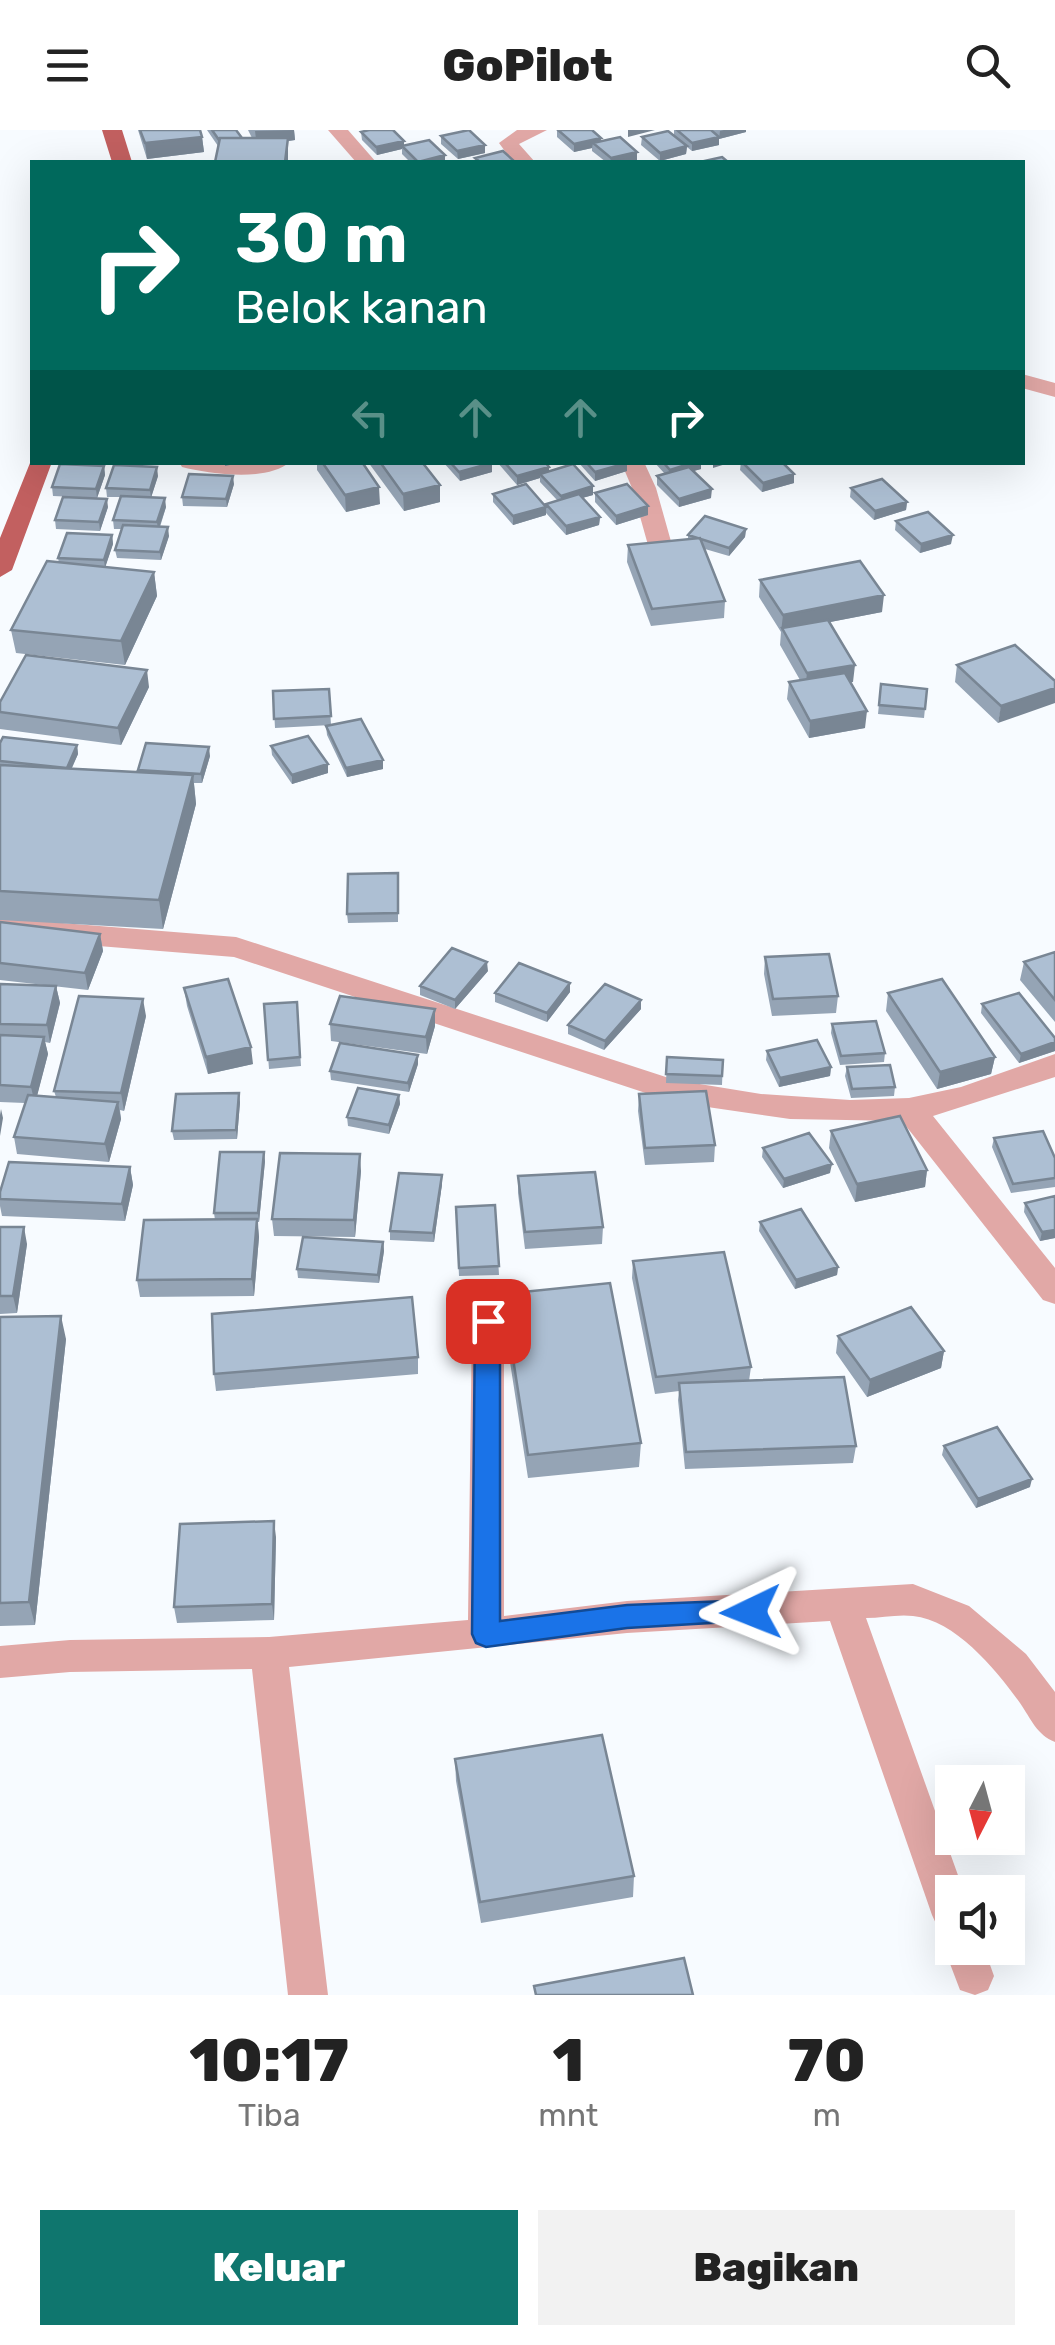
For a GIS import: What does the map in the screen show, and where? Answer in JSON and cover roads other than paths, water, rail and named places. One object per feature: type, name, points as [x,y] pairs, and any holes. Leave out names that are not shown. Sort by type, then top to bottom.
[{"type":"main road","points":[[112,130],[121,160]]},
{"type":"main road","points":[[0,570],[39,465]]},
{"type":"street","points":[[338,130],[364,160]]},
{"type":"street","points":[[521,160],[513,154],[510,143],[514,137],[538,130]]},
{"type":"street","points":[[1025,383],[1055,390]]},
{"type":"street","points":[[210,465],[254,465]]},
{"type":"street","points":[[633,465],[660,544]]},
{"type":"street","points":[[0,928],[236,947],[673,1090],[779,1106],[855,1112],[910,1109],[946,1102],[1055,1065]]},
{"type":"street","points":[[910,1109],[1055,1292]]},
{"type":"street","points":[[486,1634],[488,1321]]},
{"type":"street","points":[[0,1662],[70,1656],[269,1652],[486,1634],[627,1616],[913,1600],[938,1604],[954,1612],[1010,1665],[1055,1725]]},
{"type":"street","points":[[843,1605],[938,1875]]},
{"type":"street","points":[[269,1652],[308,1995]]}]
